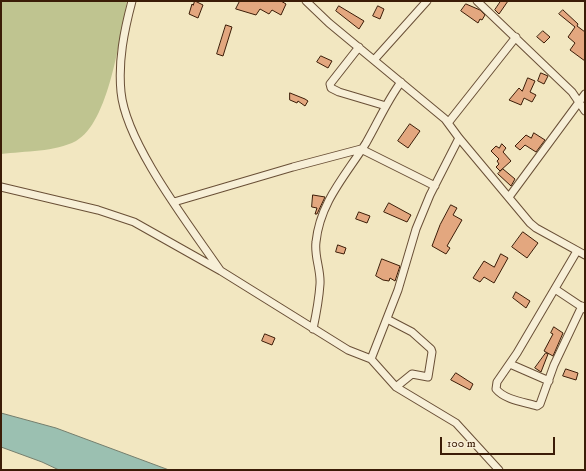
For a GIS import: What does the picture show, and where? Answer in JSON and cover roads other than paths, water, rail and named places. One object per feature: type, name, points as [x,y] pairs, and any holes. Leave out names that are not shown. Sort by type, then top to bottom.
[{"type":"street","points":[[132,1],[120,63],[121,93],[128,119],[136,139],[174,202],[221,271]]},
{"type":"street","points":[[374,60],[427,1]]},
{"type":"street","points":[[477,1],[572,92],[578,103],[585,111]]},
{"type":"street","points":[[309,2],[448,123],[459,138],[536,228],[583,253],[555,289],[510,364],[497,382],[496,389],[499,393],[508,398],[539,406],[554,365],[583,308],[555,289]]},
{"type":"street","points":[[448,123],[516,37]]},
{"type":"street","points":[[359,47],[330,84],[331,88],[339,92],[386,106]]},
{"type":"street","points":[[313,329],[320,283],[315,251],[322,212],[327,201],[361,149],[401,82]]},
{"type":"street","points":[[509,197],[585,94]]},
{"type":"street","points":[[371,359],[387,319],[416,229],[459,138]]},
{"type":"street","points":[[174,202],[293,167],[361,149],[435,186]]},
{"type":"street","points":[[1,187],[98,210],[134,222],[221,271],[348,350],[371,359],[396,387],[456,423],[499,470]]},
{"type":"street","points":[[387,319],[412,332],[431,349],[432,352],[428,378],[412,374],[396,387]]},
{"type":"street","points":[[510,364],[549,381]]}]
